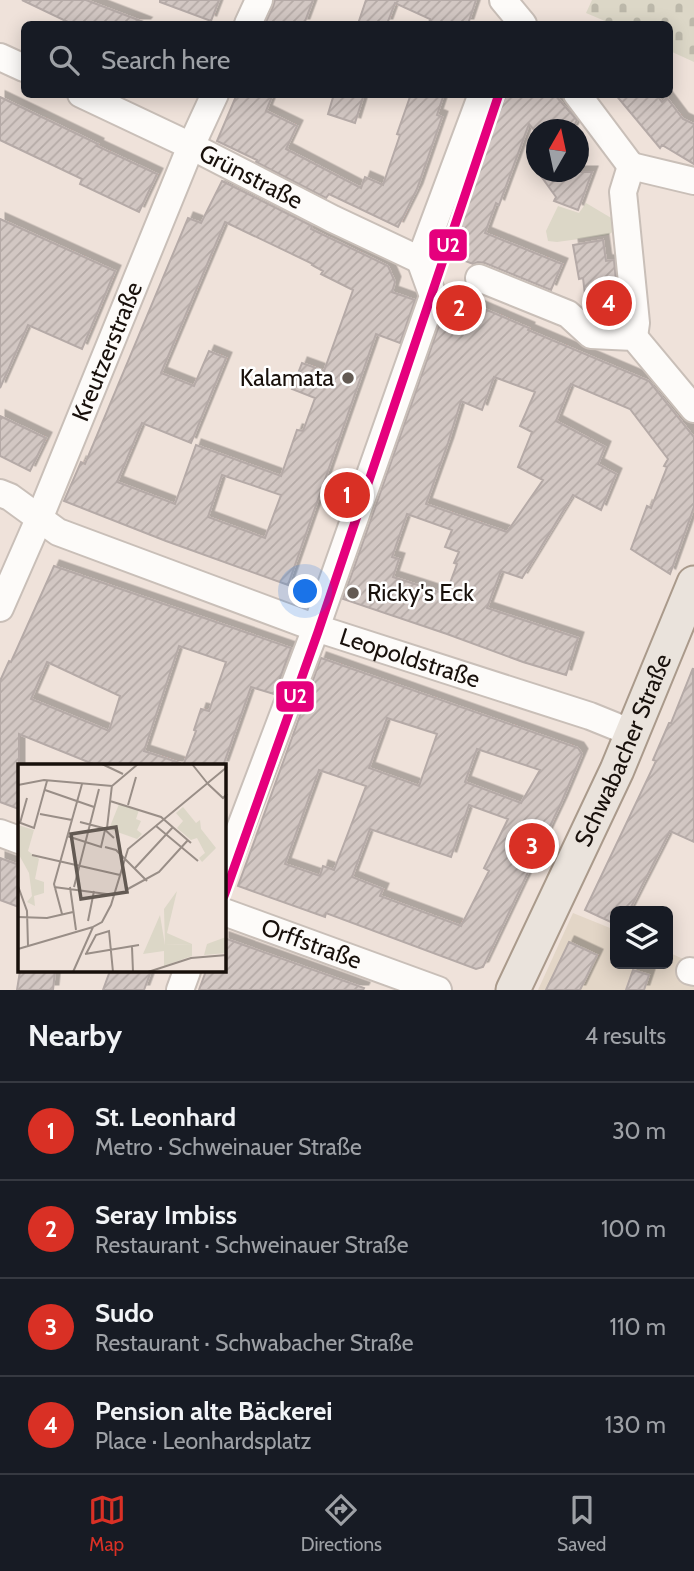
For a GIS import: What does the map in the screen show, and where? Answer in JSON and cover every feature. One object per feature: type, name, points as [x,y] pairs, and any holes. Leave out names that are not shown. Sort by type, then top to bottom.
[{"type":"main road","name":"Schwabacher Straße","points":[[513,990],[610,784],[694,583]]},
{"type":"street","points":[[249,21],[259,0]]},
{"type":"street","points":[[0,57],[21,67]]},
{"type":"street","name":"Grünstraße","points":[[89,98],[420,260]]},
{"type":"street","name":"Kreutzerstraße","points":[[0,608],[213,98]]},
{"type":"street","points":[[226,866],[316,628],[433,296],[420,260],[481,98]]},
{"type":"street","points":[[580,98],[631,166],[694,181]]},
{"type":"street","points":[[631,166],[623,192],[636,323],[634,337]]},
{"type":"street","points":[[479,278],[568,314],[591,335],[634,337],[694,409]]},
{"type":"street","name":"Leopoldstraße","points":[[0,493],[58,532],[316,628],[590,716],[632,733]]},
{"type":"street","points":[[0,833],[18,840]]},
{"type":"street","name":"Orffstraße","points":[[226,913],[438,990]]},
{"type":"street","points":[[180,990],[187,972]]},
{"type":"shaded area","points":[[573,913],[610,928],[610,969],[673,969],[673,954],[694,960],[694,990],[538,990]]},
{"type":"green space","points":[[592,0],[694,0],[694,62],[673,52],[673,21],[605,21],[586,13]]},
{"type":"green space","points":[[586,203],[623,225],[608,235],[548,241],[546,231],[558,206],[579,213]]},
{"type":"building","points":[[22,0],[86,0],[141,21],[66,21]]},
{"type":"building","points":[[160,0],[219,0],[211,21]]},
{"type":"building","points":[[275,0],[313,0],[305,21],[266,21]]},
{"type":"building","points":[[366,0],[476,0],[469,21],[430,21],[395,3],[388,21],[359,21]]},
{"type":"building","points":[[0,97],[157,174],[139,212],[80,184],[82,179],[0,140]]},
{"type":"building","points":[[235,98],[271,98],[266,111],[297,126],[286,149],[361,188],[365,177],[383,185],[410,98],[443,98],[437,115],[442,117],[417,189],[398,227],[329,194],[326,198],[217,141]]},
{"type":"building","points":[[333,98],[363,98],[355,123],[328,114]]},
{"type":"building","points":[[505,98],[558,98],[576,119],[526,119],[526,132],[499,205],[496,203],[485,233],[562,264],[551,290],[485,263],[473,264],[447,254]]},
{"type":"building","points":[[618,98],[659,98],[662,102],[667,98],[683,119],[694,124],[694,164],[662,145],[660,148]]},
{"type":"building","points":[[222,181],[312,226],[311,229],[388,266],[395,282],[392,292],[415,300],[400,343],[376,334],[288,585],[64,501],[81,462],[85,464],[188,218],[201,223]],"holes":[[[225,222],[313,264],[323,271],[321,274],[353,290],[324,371],[302,363],[292,389],[315,398],[303,431],[297,430],[281,476],[196,445],[175,504],[117,482],[142,423],[191,443],[226,358],[209,351],[194,386],[161,373]],[[222,475],[281,495],[265,538],[208,517]]]},
{"type":"building","points":[[545,182],[588,182],[578,210],[554,201],[556,197]]},
{"type":"building","points":[[0,219],[115,271],[82,349],[28,325],[0,388]]},
{"type":"building","points":[[603,240],[606,261],[614,260],[619,313],[594,317],[591,294],[585,295],[583,278],[579,279],[573,245]]},
{"type":"building","points":[[454,296],[649,381],[694,437],[694,507],[670,574],[631,549],[647,506],[651,508],[668,459],[630,409],[571,384],[556,421],[605,447],[598,464],[616,474],[601,510],[573,495],[522,578],[501,571],[487,608],[578,638],[566,675],[343,599],[448,300]],"holes":[[[494,377],[535,392],[520,426],[532,432],[518,467],[543,480],[507,532],[426,504],[461,401],[482,410]],[[407,514],[452,530],[445,547],[459,552],[446,594],[393,577],[399,559],[392,557]]]},
{"type":"building","points":[[0,416],[46,438],[30,471],[0,456]]},
{"type":"building","points":[[54,566],[291,648],[274,694],[251,687],[224,764],[184,764],[201,709],[209,711],[226,662],[179,646],[144,751],[180,764],[93,764],[19,734],[18,809],[0,802],[0,681],[9,661],[11,662]],"holes":[[[47,662],[120,696],[109,731],[31,699]]]},
{"type":"building","points":[[321,658],[578,748],[582,754],[483,967],[476,969],[326,913],[325,917],[238,886]],"holes":[[[387,718],[437,734],[419,786],[369,768]],[[477,749],[540,770],[521,803],[465,782]],[[319,770],[366,786],[334,870],[323,866],[320,876],[285,864]],[[469,805],[508,819],[484,868],[489,871],[461,926],[380,896],[383,889],[352,877],[370,829],[451,857]]]},
{"type":"building","points":[[693,668],[694,842],[670,831],[632,906],[610,906],[610,922],[585,910],[656,761],[653,760]]},
{"type":"building","points":[[0,858],[18,865],[18,907],[0,900]]},
{"type":"building","points":[[226,939],[364,988],[363,990],[199,990],[206,972],[226,972]]},
{"type":"building","points":[[569,942],[597,955],[580,990],[546,990]]},
{"type":"building","points":[[633,970],[649,975],[644,990],[626,990]]},
{"type":"building","points":[[20,972],[55,972],[53,990],[17,990]]},
{"type":"building","points":[[110,972],[151,972],[144,990],[103,990]]},
{"type":"transit line","name":"U2","points":[[226,890],[318,632],[498,98]]},
{"type":"place","name":"Pension alte Bäckerei","points":[[609,303]]},
{"type":"place","name":"Seray Imbiss","points":[[459,308]]},
{"type":"place","name":"Kalamata","points":[[348,378]]},
{"type":"place","name":"St. Leonhard","points":[[347,495]]},
{"type":"place","name":"Ricky's Eck","points":[[353,593]]},
{"type":"place","name":"Sudo","points":[[532,846]]}]
